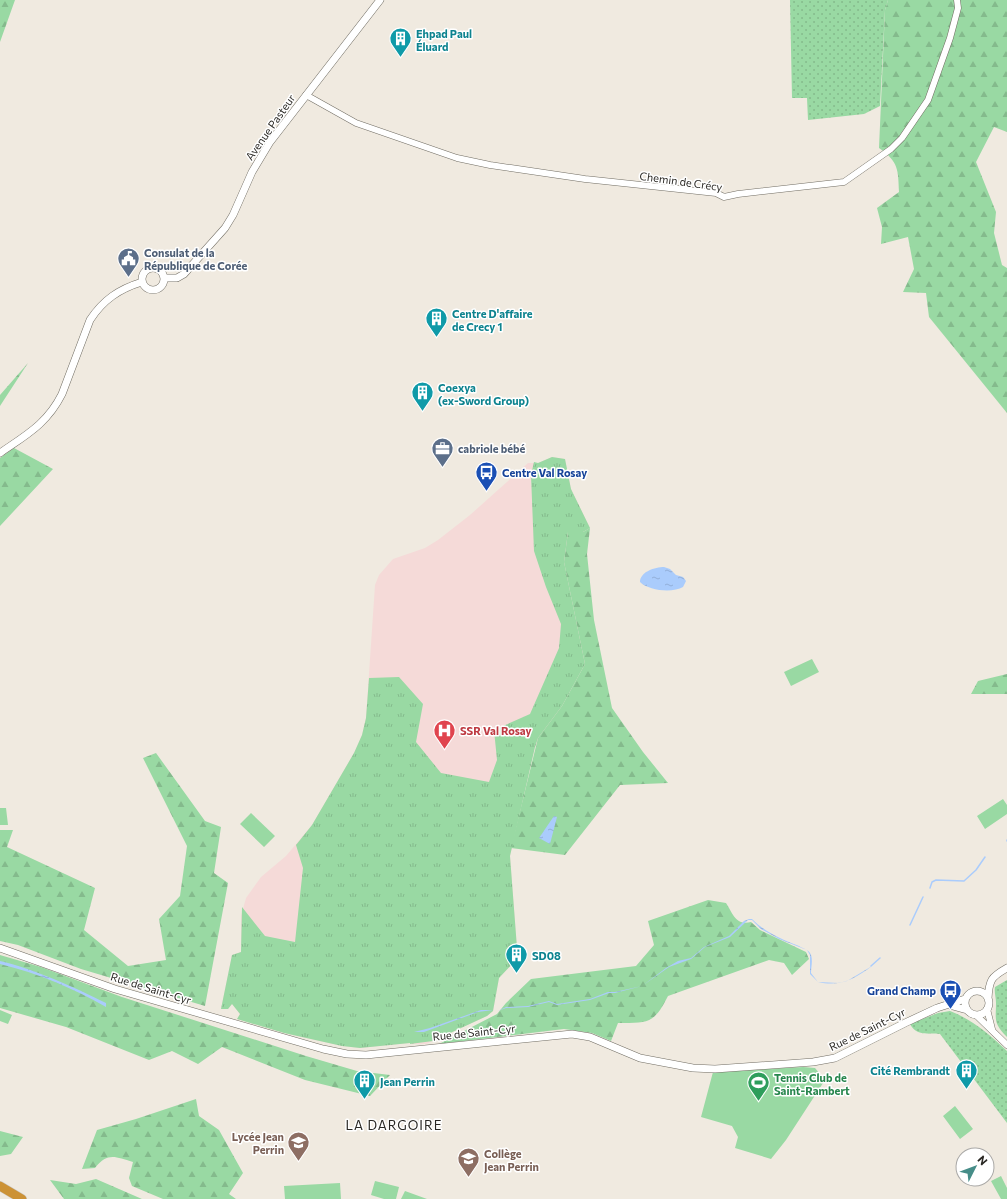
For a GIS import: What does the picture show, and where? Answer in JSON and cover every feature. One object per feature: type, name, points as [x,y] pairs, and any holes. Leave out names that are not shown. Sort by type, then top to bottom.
[{"type":"highway","points":[[0,1187],[22,1199]]},
{"type":"main road","name":"Avenue Pasteur","points":[[164,278],[177,278],[184,274],[225,228],[233,215],[260,157],[380,0]]},
{"type":"main road","points":[[151,268],[160,270],[164,278],[162,287],[155,291],[147,289],[142,282],[142,275],[151,268]]},
{"type":"main road","points":[[0,453],[37,428],[56,405],[62,394],[90,320],[96,310],[118,291],[142,282]]},
{"type":"main road","name":"Rue de Saint-Cyr","points":[[0,948],[115,989],[323,1049],[347,1054],[386,1053],[572,1034],[590,1038],[640,1058],[693,1068],[715,1069],[813,1062],[836,1058],[905,1022],[937,1008],[965,999]]},
{"type":"main road","points":[[967,1010],[965,999],[970,993],[977,991],[995,975],[1007,968]]},
{"type":"main road","points":[[949,1005],[967,1010],[976,1015],[983,1014],[987,1010],[991,980]]},
{"type":"main road","points":[[977,991],[983,993],[988,999]]},
{"type":"street","name":"Chemin de Crécy","points":[[306,95],[350,120],[457,158],[585,178],[716,193],[724,197],[738,194],[836,184],[851,178],[902,138],[928,100],[950,38],[958,8],[957,0]]},
{"type":"street","points":[[987,1010],[992,1031]]},
{"type":"street","points":[[976,1015],[1007,1045]]},
{"type":"shaded area","name":"SSR Val Rosay","points":[[552,457],[565,459],[571,489],[590,528],[583,532],[564,562],[585,664],[562,706],[535,747],[510,856],[517,948],[514,962],[499,978],[493,1011],[487,1016],[426,1044],[410,1043],[360,1048],[342,1046],[284,1033],[237,1019],[240,1014],[232,1004],[228,1009],[221,1009],[232,955],[241,952],[241,916],[246,898],[261,877],[286,856],[312,825],[354,753],[362,735],[366,718],[375,585],[379,575],[393,559],[425,548],[438,540],[470,515],[528,463],[538,463]]},
{"type":"green space","points":[[0,0],[15,0],[0,42]]},
{"type":"green space","points":[[790,0],[888,0],[885,10],[880,106],[864,114],[808,120],[807,98],[792,98]]},
{"type":"green space","points":[[888,0],[1007,0],[1007,132],[994,127],[976,162],[996,212],[994,233],[1002,265],[1007,268],[1007,413],[929,317],[926,293],[903,292],[914,269],[908,237],[881,244],[882,227],[877,208],[899,192],[898,172],[894,162],[879,148],[885,10]]},
{"type":"green space","points":[[28,363],[0,406],[0,395]]},
{"type":"green space","points":[[14,448],[53,469],[0,526],[0,458]]},
{"type":"green space","name":"SSR Val Rosay","points":[[552,457],[565,459],[571,489],[590,528],[583,532],[568,532],[564,562],[585,664],[562,706],[538,738],[535,747],[510,856],[517,948],[514,962],[499,978],[493,1011],[487,1016],[433,1041],[360,1048],[342,1046],[284,1033],[237,1019],[240,1014],[232,1004],[228,1009],[221,1009],[232,955],[241,952],[242,907],[265,936],[295,942],[303,868],[296,845],[312,825],[354,753],[362,735],[366,718],[369,678],[399,677],[423,704],[416,742],[441,773],[489,782],[497,760],[494,730],[530,714],[559,648],[561,624],[546,587],[534,551],[531,475],[534,462],[538,463]]},
{"type":"green space","points":[[590,528],[587,554],[594,620],[612,708],[643,752],[668,783],[620,785],[565,855],[511,848],[538,738],[562,706],[585,664],[564,562],[568,532],[583,532]]},
{"type":"green space","points":[[812,659],[819,672],[791,686],[784,672]]},
{"type":"green space","points":[[1007,674],[1007,694],[971,694],[978,681]]},
{"type":"green space","points":[[156,753],[205,821],[221,827],[214,873],[228,883],[205,1006],[81,969],[18,945],[0,941],[0,830],[13,830],[7,847],[95,888],[84,930],[128,966],[166,960],[159,919],[180,896],[187,846],[143,758]]},
{"type":"green space","points":[[1003,799],[1007,805],[1007,814],[985,829],[977,816]]},
{"type":"green space","points":[[0,808],[6,808],[8,825],[0,825]]},
{"type":"green space","points":[[251,813],[275,836],[264,847],[240,824]]},
{"type":"green space","points":[[708,900],[726,903],[738,921],[746,923],[751,922],[760,930],[806,952],[809,959],[792,975],[784,963],[769,960],[668,996],[658,1012],[649,1020],[636,1023],[618,1023],[611,1041],[592,1033],[564,1029],[439,1044],[497,1014],[506,1003],[531,979],[636,966],[654,945],[648,921]]},
{"type":"green space","points":[[0,955],[41,967],[122,997],[306,1056],[357,1071],[390,1075],[370,1096],[305,1080],[222,1047],[198,1064],[172,1051],[149,1060],[66,1027],[0,1008]]},
{"type":"green space","points":[[1007,980],[1007,1037],[999,1028],[996,1021],[995,987]]},
{"type":"green space","points":[[0,1010],[12,1015],[8,1024],[0,1021]]},
{"type":"green space","points":[[950,1011],[980,1028],[1007,1051],[1007,1123],[940,1034],[927,1034],[919,1032],[910,1024],[938,1013]]},
{"type":"green space","name":"Tennis Club de Saint-Rambert","points":[[803,1067],[815,1068],[825,1080],[786,1140],[771,1159],[735,1148],[738,1137],[732,1126],[701,1117],[713,1072]]},
{"type":"green space","points":[[196,1099],[199,1116],[219,1130],[243,1173],[229,1194],[236,1199],[163,1199],[132,1186],[129,1178],[133,1162],[116,1157],[104,1160],[95,1168],[82,1169],[97,1130]]},
{"type":"green space","points":[[955,1106],[973,1129],[960,1139],[943,1116]]},
{"type":"green space","points":[[0,1131],[23,1137],[11,1154],[0,1156]]},
{"type":"green space","points":[[1001,1176],[1007,1188],[1007,1199],[1001,1199],[994,1187],[995,1179]]},
{"type":"green space","points":[[96,1179],[142,1199],[64,1199],[50,1180],[76,1184]]},
{"type":"green space","points":[[375,1181],[399,1187],[396,1199],[384,1199],[371,1195]]},
{"type":"green space","points":[[340,1183],[341,1199],[285,1199],[284,1186]]},
{"type":"green space","points":[[405,1191],[427,1199],[401,1199]]},
{"type":"water","points":[[664,567],[670,569],[676,575],[683,577],[686,581],[683,587],[673,590],[661,590],[649,587],[640,582],[642,575],[645,573],[652,569]]},
{"type":"water","points":[[554,816],[557,817],[550,844],[539,838]]},
{"type":"water","points":[[749,919],[752,919],[774,935],[806,950],[779,939],[761,929],[752,920],[748,920],[730,937],[705,947],[691,959],[669,967],[642,986],[666,968],[678,961],[691,958],[704,947],[729,936],[744,921]]},
{"type":"water","points":[[807,950],[812,957],[811,973],[818,982],[810,974],[810,955]]},
{"type":"water","points":[[0,961],[26,968],[68,985],[106,1003],[106,1007],[54,982],[28,972],[0,964]]},
{"type":"water","points":[[872,966],[859,975],[849,980]]},
{"type":"water","points":[[642,986],[615,993],[609,993],[590,1000],[557,1005],[549,1002],[528,1007],[506,1008],[498,1011],[506,1007],[528,1006],[549,1001],[557,1004],[590,999],[608,992],[615,992]]},
{"type":"water","points":[[481,1010],[493,1010],[478,1012],[424,1032],[414,1032],[430,1028]]},
{"type":"waterway","points":[[930,888],[932,882],[936,880],[964,881],[976,870],[985,857]]},
{"type":"waterway","points":[[910,925],[923,897]]},
{"type":"waterway","points":[[871,966],[880,958]]},
{"type":"place","name":"Ehpad Paul Éluard","points":[[401,58]]},
{"type":"place","name":"Consulat de la République de Corée","points":[[128,278]]},
{"type":"place","name":"Centre D'affaire de Crecy 1","points":[[437,338]]},
{"type":"place","name":"Coexya (ex-Sword Group)","points":[[422,412]]},
{"type":"place","name":"cabriole bébé","points":[[442,468]]},
{"type":"place","name":"Centre Val Rosay","points":[[487,492]]},
{"type":"place","name":"SSR Val Rosay","points":[[444,750]]},
{"type":"place","name":"SD08","points":[[516,974]]},
{"type":"place","name":"Grand Champ","points":[[951,1010]]},
{"type":"place","name":"Cité Rembrandt","points":[[966,1090]]},
{"type":"place","name":"Jean Perrin","points":[[365,1100]]},
{"type":"place","name":"Tennis Club de Saint-Rambert","points":[[758,1102]]},
{"type":"place","name":"Lycée Jean Perrin","points":[[299,1162]]},
{"type":"place","name":"Collège Jean Perrin","points":[[469,1178]]},
{"type":"district","name":"LA DARGOIRE","points":[[394,1125]]}]
